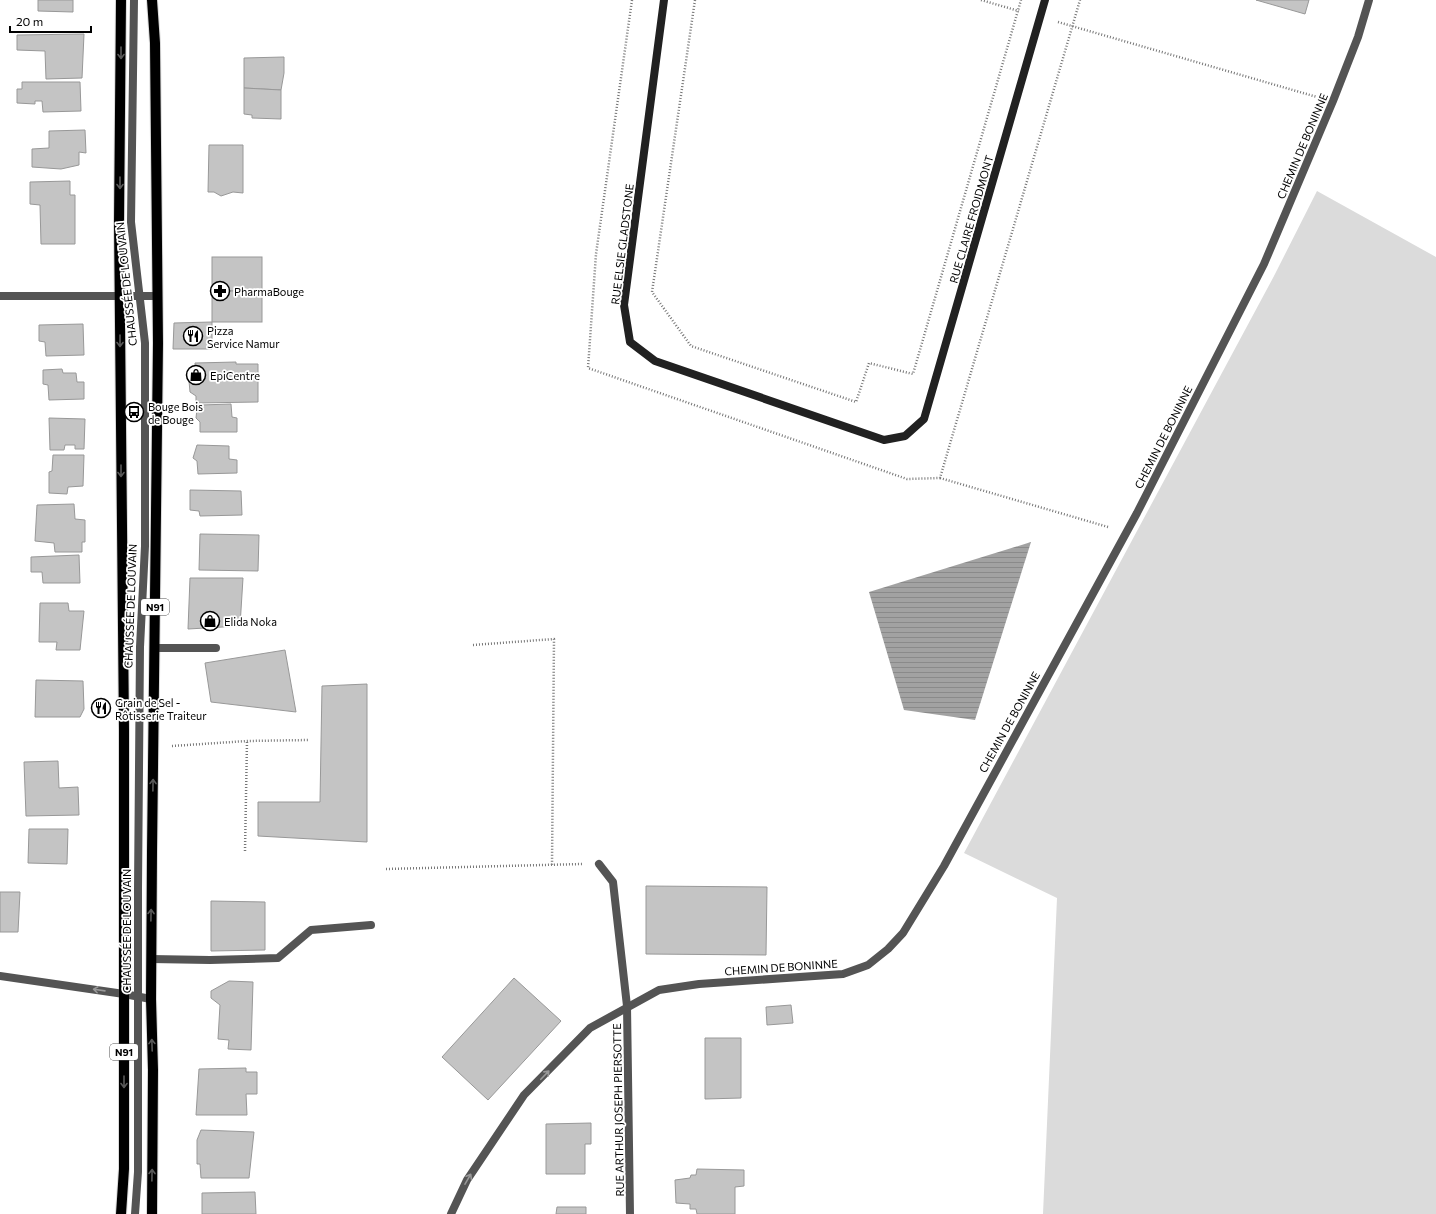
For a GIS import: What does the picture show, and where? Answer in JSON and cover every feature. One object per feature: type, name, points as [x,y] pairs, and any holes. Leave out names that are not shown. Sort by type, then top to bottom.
[{"type":"main road","name":"CHAUSSÉE DE LOUVAIN","points":[[121,0],[120,295],[124,729],[124,1169],[121,1214]]},
{"type":"main road","name":"N91","points":[[152,0],[155,43],[157,296],[151,959],[153,1070],[152,1214]]},
{"type":"street","name":"CHAUSSÉE DE LOUVAIN","points":[[134,0],[131,222],[145,343],[145,546],[140,647],[138,1172],[135,1214]]},
{"type":"street","name":"RUE ELSIE GLADSTONE","points":[[664,0],[624,305],[630,342],[655,361],[884,440],[905,436]]},
{"type":"street","name":"RUE CLAIRE FROIDMONT","points":[[905,436],[924,419],[1045,0]]},
{"type":"street","name":"CHEMIN DE BONINNE","points":[[451,1214],[467,1180],[524,1095],[590,1028],[627,1006],[659,990],[699,984],[843,974],[868,965],[888,949],[903,933],[944,866],[1126,532],[1264,264],[1333,101],[1358,37],[1369,0]]},
{"type":"street","points":[[0,296],[157,296]]},
{"type":"street","points":[[154,648],[216,648]]},
{"type":"street","name":"RUE ARTHUR JOSEPH PIERSOTTE","points":[[599,864],[613,882],[627,1006],[630,1214]]},
{"type":"street","points":[[151,959],[210,960],[278,958],[310,930],[371,925]]},
{"type":"street","points":[[0,976],[138,996],[151,1000]]},
{"type":"path","points":[[632,0],[596,254],[588,368],[907,479],[940,478],[1126,532]]},
{"type":"path","points":[[694,0],[652,292],[690,346],[856,402],[869,363],[913,374],[1021,0]]},
{"type":"path","points":[[981,0],[1333,101]]},
{"type":"path","points":[[940,478],[1080,0]]},
{"type":"path","points":[[474,645],[554,639],[552,865]]},
{"type":"path","points":[[153,747],[247,741],[309,740]]},
{"type":"path","points":[[245,850],[247,741]]},
{"type":"path","points":[[386,868],[599,864]]},
{"type":"shaded area","points":[[1317,191],[1436,257],[1436,1214],[1043,1214],[1057,898],[964,853],[1274,276]]},
{"type":"shaded area","points":[[1031,542],[975,720],[904,710],[869,592]]},
{"type":"building","points":[[38,0],[73,0],[73,12],[38,11]]},
{"type":"building","points":[[1256,0],[1309,0],[1305,14]]},
{"type":"building","points":[[84,34],[82,78],[46,79],[45,51],[17,50],[17,35]]},
{"type":"building","points":[[284,57],[284,73],[281,90],[244,88],[244,58]]},
{"type":"building","points":[[22,82],[80,82],[81,111],[43,112],[42,101],[35,101],[35,104],[17,103],[17,89],[22,89]]},
{"type":"building","points":[[244,88],[281,90],[281,119],[252,118],[252,115],[244,114]]},
{"type":"building","points":[[85,130],[86,153],[79,152],[79,165],[61,169],[32,167],[32,149],[49,148],[49,131]]},
{"type":"building","points":[[209,145],[243,145],[243,193],[233,192],[221,196],[214,192],[208,192]]},
{"type":"building","points":[[70,181],[70,195],[75,195],[75,244],[41,244],[40,205],[30,204],[30,182]]},
{"type":"building","points":[[212,257],[262,257],[262,291],[212,291]]},
{"type":"building","points":[[212,291],[262,291],[262,322],[212,322]]},
{"type":"building","name":"Pizza Service Namur","points":[[212,322],[212,349],[173,349],[174,323]]},
{"type":"building","points":[[83,324],[84,355],[46,356],[45,342],[39,341],[39,325]]},
{"type":"building","points":[[236,362],[236,364],[258,364],[258,402],[196,403],[196,396],[190,392],[189,381],[195,376],[195,363]]},
{"type":"building","points":[[62,369],[63,373],[76,373],[77,382],[84,382],[84,399],[49,400],[48,385],[43,384],[43,370]]},
{"type":"building","points":[[231,404],[232,417],[237,418],[237,432],[200,432],[200,422],[196,418],[197,409],[201,405]]},
{"type":"building","points":[[49,418],[85,419],[84,449],[75,449],[75,445],[65,445],[64,450],[50,450]]},
{"type":"building","points":[[197,445],[229,446],[229,459],[237,460],[237,473],[198,474],[197,461],[193,458]]},
{"type":"building","points":[[53,455],[84,455],[83,486],[68,487],[67,494],[49,493],[49,472],[52,471]]},
{"type":"building","points":[[190,490],[241,491],[242,515],[200,516],[199,511],[190,510]]},
{"type":"building","points":[[74,504],[75,519],[85,520],[85,542],[82,542],[82,552],[55,552],[54,543],[35,541],[37,505]]},
{"type":"building","points":[[200,534],[259,535],[258,571],[199,570]]},
{"type":"building","points":[[79,555],[80,583],[43,583],[42,572],[31,572],[31,557]]},
{"type":"building","points":[[190,578],[243,578],[240,626],[188,629]]},
{"type":"building","points":[[40,603],[68,603],[69,611],[84,611],[80,650],[56,650],[57,642],[39,642]]},
{"type":"building","points":[[285,650],[296,712],[211,702],[205,663]]},
{"type":"building","points":[[36,680],[83,681],[84,709],[80,717],[35,717]]},
{"type":"building","points":[[367,684],[367,842],[258,836],[258,802],[320,802],[322,686]]},
{"type":"building","points":[[58,761],[59,788],[78,787],[79,815],[26,816],[24,762]]},
{"type":"building","points":[[29,829],[68,829],[67,864],[28,863]]},
{"type":"building","points":[[646,886],[767,887],[766,955],[646,954]]},
{"type":"building","points":[[0,892],[20,892],[18,932],[0,932]]},
{"type":"building","points":[[211,901],[265,902],[265,950],[211,951]]},
{"type":"building","points":[[514,978],[561,1021],[488,1100],[442,1057]]},
{"type":"building","points":[[229,981],[253,982],[251,1050],[228,1049],[229,1040],[218,1039],[220,1005],[211,998],[211,991]]},
{"type":"building","points":[[791,1005],[793,1023],[767,1025],[766,1007]]},
{"type":"building","points":[[705,1038],[741,1038],[741,1098],[705,1099]]},
{"type":"building","points":[[246,1068],[246,1072],[257,1072],[257,1094],[246,1094],[247,1115],[196,1115],[199,1069]]},
{"type":"building","points":[[591,1123],[591,1144],[585,1144],[585,1174],[546,1174],[546,1124]]},
{"type":"building","points":[[201,1130],[254,1132],[249,1178],[201,1178],[200,1164],[197,1164],[197,1140]]},
{"type":"building","points":[[697,1169],[744,1170],[744,1186],[735,1187],[735,1214],[697,1214],[696,1209],[690,1209],[690,1204],[676,1203],[675,1180],[690,1178],[691,1175],[696,1175]]},
{"type":"building","points":[[255,1192],[256,1214],[202,1214],[202,1193]]},
{"type":"building","points":[[557,1207],[586,1207],[586,1214],[556,1214]]},
{"type":"place","name":"PharmaBouge","points":[[220,291]]},
{"type":"place","name":"Pizza Service Namur","points":[[193,336]]},
{"type":"place","name":"EpiCentre","points":[[196,375]]},
{"type":"place","name":"Bouge Bois de Bouge","points":[[134,412]]},
{"type":"place","name":"Elida Noka","points":[[210,621]]},
{"type":"place","name":"Grain de Sel - Rôtisserie Traiteur","points":[[101,708]]}]
